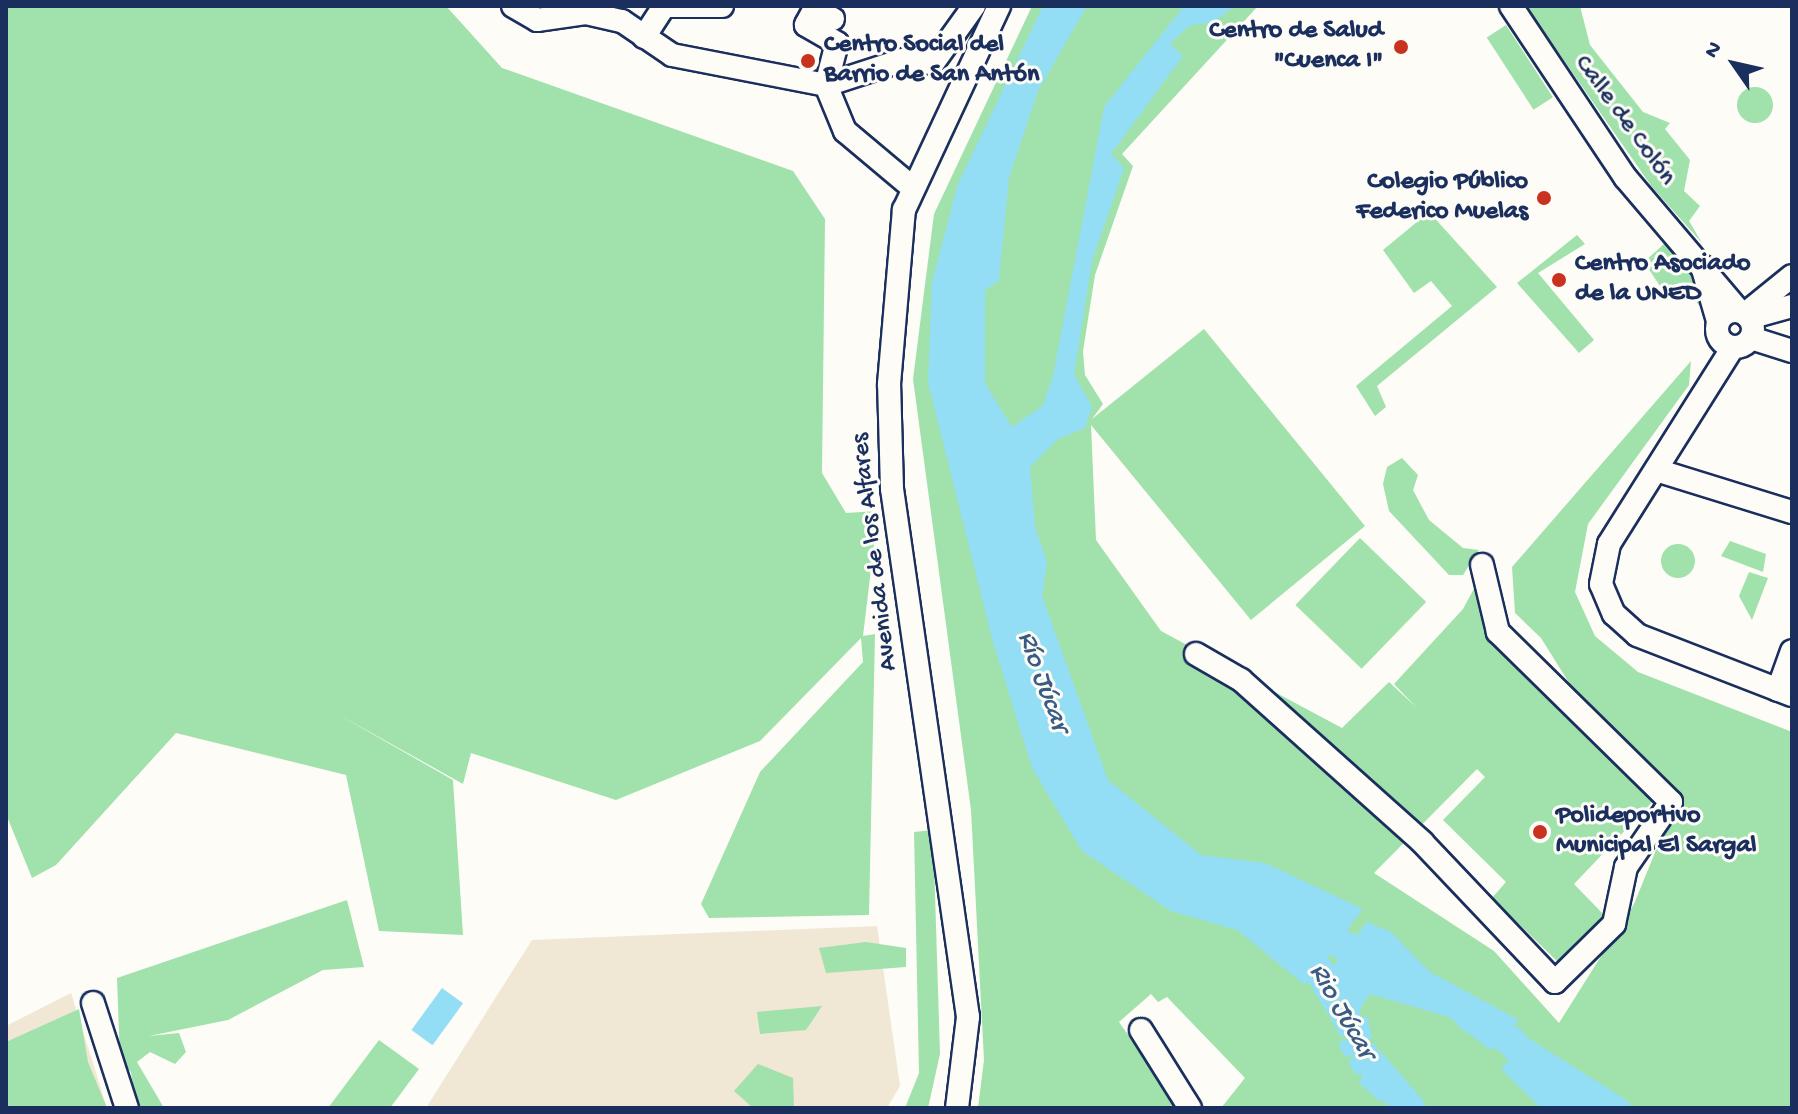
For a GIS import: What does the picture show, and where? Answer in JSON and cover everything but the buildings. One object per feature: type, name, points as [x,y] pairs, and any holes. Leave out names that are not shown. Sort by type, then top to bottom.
[{"type":"street","points":[[513,6],[532,13],[586,10],[622,21],[672,55],[826,85],[891,63],[933,63],[974,6]]},
{"type":"street","points":[[644,37],[664,6],[722,6]]},
{"type":"street","name":"Avenida de los Alfares","points":[[957,1108],[966,998],[887,436],[897,240],[913,188],[999,6]]},
{"type":"street","name":"Calle de Colón","points":[[1511,6],[1625,177],[1700,261],[1743,326]]},
{"type":"street","points":[[811,16],[837,43],[826,85],[845,131],[913,188]]},
{"type":"street","name":"Calle de Colón","points":[[1700,261],[1718,321],[1743,326]]},
{"type":"street","points":[[1792,276],[1743,326],[1604,556],[1607,602],[1650,643],[1785,693],[1792,651]]},
{"type":"street","points":[[1743,326],[1792,306]]},
{"type":"street","points":[[1743,326],[1792,351]]},
{"type":"street","points":[[1656,470],[1792,512]]},
{"type":"street","points":[[1196,654],[1241,680],[1315,745],[1465,884],[1555,982],[1614,924],[1626,867],[1671,802],[1498,632],[1482,565]]},
{"type":"street","points":[[93,1003],[127,1108]]},
{"type":"street","points":[[1141,1030],[1190,1108]]},
{"type":"shaded area","points":[[877,926],[900,1086],[887,1108],[426,1108],[532,940]]},
{"type":"shaded area","points":[[71,993],[107,1108],[6,1108],[6,1026]]},
{"type":"green space","points":[[6,6],[446,6],[502,68],[793,171],[825,219],[822,473],[846,513],[878,511],[863,636],[875,634],[869,915],[709,918],[701,904],[760,772],[863,662],[861,638],[760,741],[616,800],[471,753],[463,784],[334,712],[453,780],[463,935],[379,931],[346,775],[176,733],[56,865],[32,878],[6,814]]},
{"type":"green space","points":[[1032,6],[1258,6],[1122,154],[1133,166],[1095,275],[1083,351],[1085,375],[1103,404],[1092,419],[1204,329],[1365,526],[1251,620],[1091,425],[1096,540],[1161,631],[1342,728],[1389,682],[1416,707],[1394,684],[1463,609],[1477,583],[1485,629],[1657,797],[1574,884],[1604,915],[1559,963],[1492,898],[1506,882],[1443,820],[1485,777],[1477,769],[1374,873],[1494,951],[1559,1023],[1634,904],[1678,796],[1576,694],[1541,638],[1515,613],[1512,567],[1691,361],[1689,385],[1588,524],[1575,592],[1595,636],[1638,672],[1792,732],[1792,1108],[1221,1108],[1245,1078],[1167,997],[1158,1002],[1151,994],[1119,1022],[1179,1108],[978,1108],[984,1060],[971,810],[913,379],[934,214]]},
{"type":"green space","points":[[1526,6],[1580,6],[1590,45],[1643,112],[1670,123],[1665,129],[1690,160],[1684,191],[1700,206],[1689,221],[1702,243],[1652,187]]},
{"type":"green space","points":[[1506,25],[1553,97],[1534,110],[1487,38]]},
{"type":"green space","points":[[1755,87],[1768,92],[1773,105],[1768,118],[1755,123],[1742,118],[1737,105],[1742,92]]},
{"type":"green space","points":[[1429,212],[1497,287],[1377,386],[1386,407],[1375,416],[1356,386],[1452,306],[1431,281],[1414,293],[1383,250]]},
{"type":"green space","points":[[1577,235],[1585,244],[1538,273],[1594,340],[1579,353],[1517,283]]},
{"type":"green space","points":[[1665,243],[1696,280],[1707,305],[1703,310],[1680,283],[1662,289],[1644,262]]},
{"type":"green space","points":[[1402,458],[1418,475],[1413,490],[1429,520],[1463,548],[1479,550],[1463,575],[1449,575],[1389,511],[1383,484],[1387,467]]},
{"type":"green space","points":[[1360,538],[1426,602],[1362,669],[1295,605]]},
{"type":"green space","points":[[1730,541],[1766,554],[1763,572],[1721,556]]},
{"type":"green space","points":[[1678,544],[1690,549],[1695,561],[1690,573],[1678,578],[1666,573],[1661,561],[1666,549]]},
{"type":"green space","points":[[1749,572],[1768,578],[1752,620],[1739,596]]},
{"type":"green space","points":[[933,830],[940,1054],[928,1108],[905,1108],[919,1073],[914,832]]},
{"type":"green space","points":[[347,900],[364,967],[323,970],[228,1020],[149,1036],[179,1033],[186,1052],[175,1064],[150,1052],[137,1062],[164,1108],[136,1108],[131,1072],[120,1060],[117,978]]},
{"type":"green space","points":[[866,942],[906,948],[906,967],[826,973],[819,948]]},
{"type":"green space","points":[[822,1006],[806,1030],[760,1034],[757,1012]]},
{"type":"green space","points":[[79,1009],[88,1062],[107,1108],[6,1108],[6,1042]]},
{"type":"green space","points":[[379,1040],[419,1069],[390,1108],[328,1108]]},
{"type":"green space","points":[[758,1064],[793,1078],[794,1108],[753,1108],[734,1091]]},
{"type":"water","points":[[1043,6],[1087,6],[1038,91],[1009,178],[999,281],[985,290],[985,383],[1012,427],[1043,405],[1053,376],[1104,107],[1184,6],[1235,6],[1212,23],[1190,25],[1170,44],[1183,56],[1111,154],[1124,168],[1092,261],[1074,374],[1092,407],[1085,428],[1058,439],[1030,467],[1035,527],[1047,562],[1042,596],[1108,780],[1201,855],[1265,863],[1363,909],[1305,985],[1237,930],[1171,911],[1082,851],[1032,768],[992,639],[928,382],[932,282],[958,184]]},
{"type":"water","points":[[1367,922],[1391,932],[1430,972],[1519,1020],[1490,1050],[1449,1017],[1370,994],[1353,1019],[1367,1016],[1372,1037],[1365,1044],[1376,1044],[1378,1068],[1405,1089],[1380,1102],[1359,1083],[1365,1072],[1356,1075],[1348,1062],[1355,1054],[1345,1057],[1338,1043],[1352,1037],[1340,1036],[1328,1013],[1341,1011],[1329,1009],[1329,998],[1315,990]]},
{"type":"water","points":[[442,988],[463,1003],[432,1045],[411,1030]]},
{"type":"water","points":[[1528,1038],[1628,1101],[1632,1108],[1541,1108],[1501,1069]]},
{"type":"waterway","name":"Río Júcar","points":[[1303,922],[1383,968]]},
{"type":"waterway","name":"Rio Júcar","points":[[1297,935],[1345,1013]]},
{"type":"waterway","name":"Río Júcar","points":[[1470,1017],[1511,1041],[1569,1108]]},
{"type":"waterway","name":"Rio Júcar","points":[[1371,1063],[1410,1108]]},
{"type":"place","name":"Centro de Salud \"Cuenca I\"","points":[[1401,47]]},
{"type":"place","name":"Centro Social del Barrio de San Antón","points":[[808,61]]},
{"type":"place","name":"Colegio Público Federico Muelas","points":[[1544,198]]},
{"type":"place","name":"Centro Asociado de la UNED","points":[[1559,280]]},
{"type":"place","name":"Polideportivo Municipal El Sargal","points":[[1540,832]]}]
